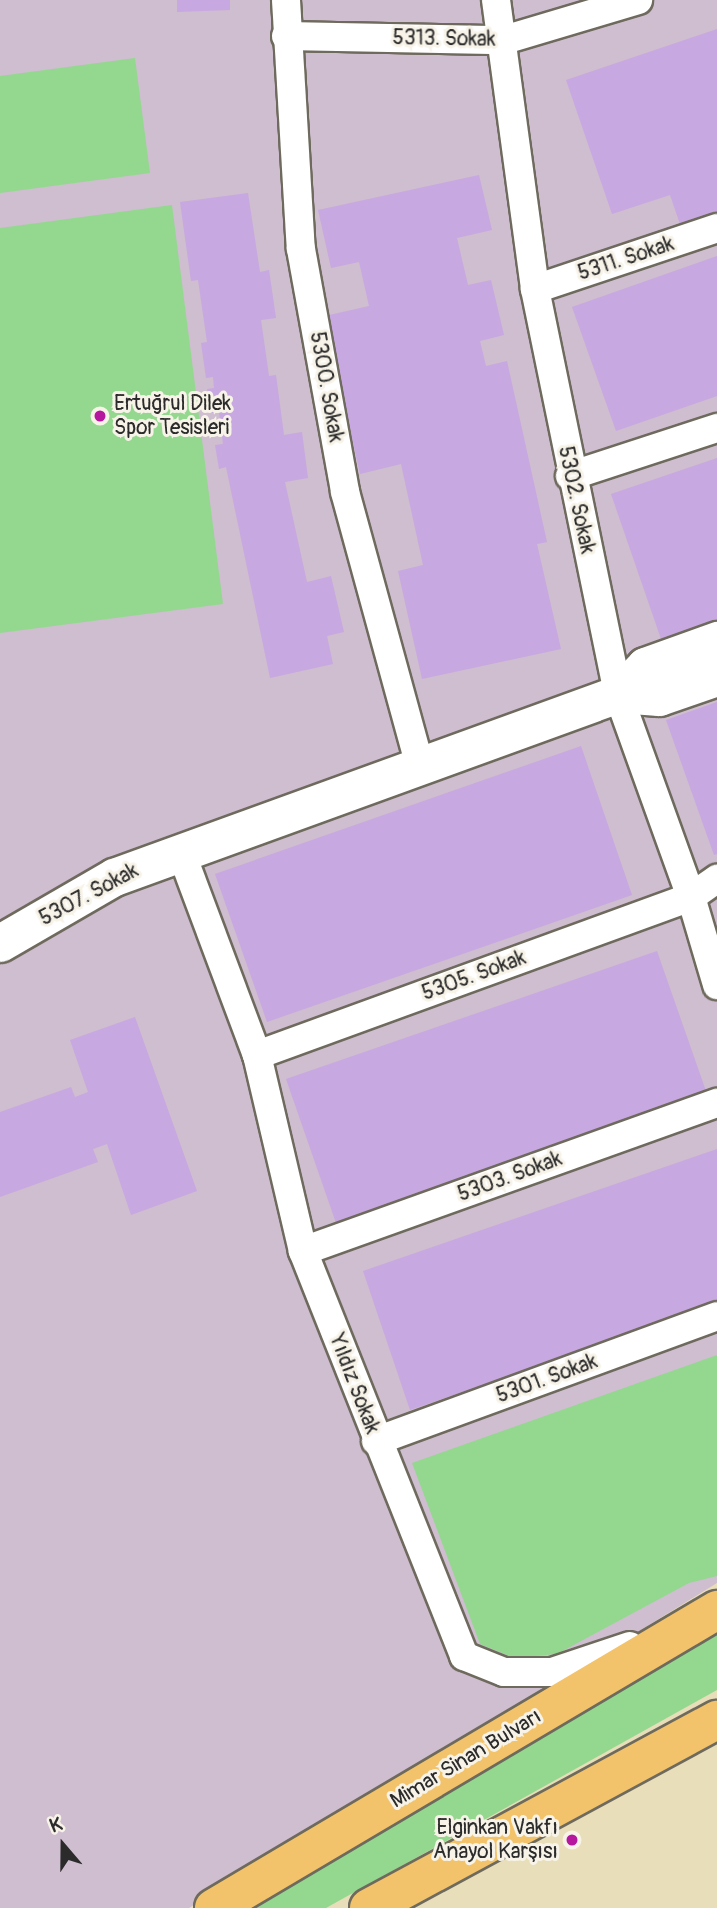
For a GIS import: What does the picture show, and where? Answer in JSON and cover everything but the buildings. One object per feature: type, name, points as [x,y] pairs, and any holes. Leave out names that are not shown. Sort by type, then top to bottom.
[{"type":"highway","name":"Mimar Sinan Bulvarı","points":[[214,1908],[717,1610]]},
{"type":"highway","points":[[369,1908],[717,1720]]},
{"type":"street","name":"5300. Sokak","points":[[286,0],[286,36],[301,249],[345,492],[420,766]]},
{"type":"street","name":"5302. Sokak","points":[[496,0],[504,40],[535,289],[570,476],[618,694],[704,902],[717,985]]},
{"type":"street","name":"5313. Sokak","points":[[286,36],[504,40],[638,0]]},
{"type":"street","name":"5311. Sokak","points":[[535,289],[717,228]]},
{"type":"street","points":[[570,476],[717,428]]},
{"type":"street","points":[[618,694],[645,666],[717,640]]},
{"type":"street","points":[[618,694],[659,697],[717,677]]},
{"type":"street","name":"5307. Sokak","points":[[0,943],[114,877],[618,694]]},
{"type":"street","name":"Yıldız Sokak","points":[[181,852],[257,1055],[303,1251],[376,1441],[464,1656],[504,1672],[552,1672],[606,1657],[717,1610]]},
{"type":"street","name":"5305. Sokak","points":[[257,1055],[704,902],[717,879]]},
{"type":"street","name":"5303. Sokak","points":[[303,1251],[717,1103]]},
{"type":"street","name":"5301. Sokak","points":[[376,1441],[717,1316]]},
{"type":"shaded area","points":[[0,0],[717,0],[717,1583],[189,1908],[0,1908]]},
{"type":"green space","points":[[135,58],[150,173],[0,193],[0,76]]},
{"type":"green space","name":"Ertuğrul Dilek Spor Tesisleri","points":[[172,205],[223,604],[0,633],[0,228]]},
{"type":"green space","points":[[717,1355],[717,1576],[689,1583],[557,1654],[514,1658],[480,1644],[412,1463]]},
{"type":"green space","points":[[717,1633],[717,1690],[326,1908],[250,1908]]},
{"type":"place","name":"Ertuğrul Dilek Spor Tesisleri","points":[[100,416]]},
{"type":"place","name":"Elginkan Vakfı Anayol Karşısı","points":[[572,1840]]}]
